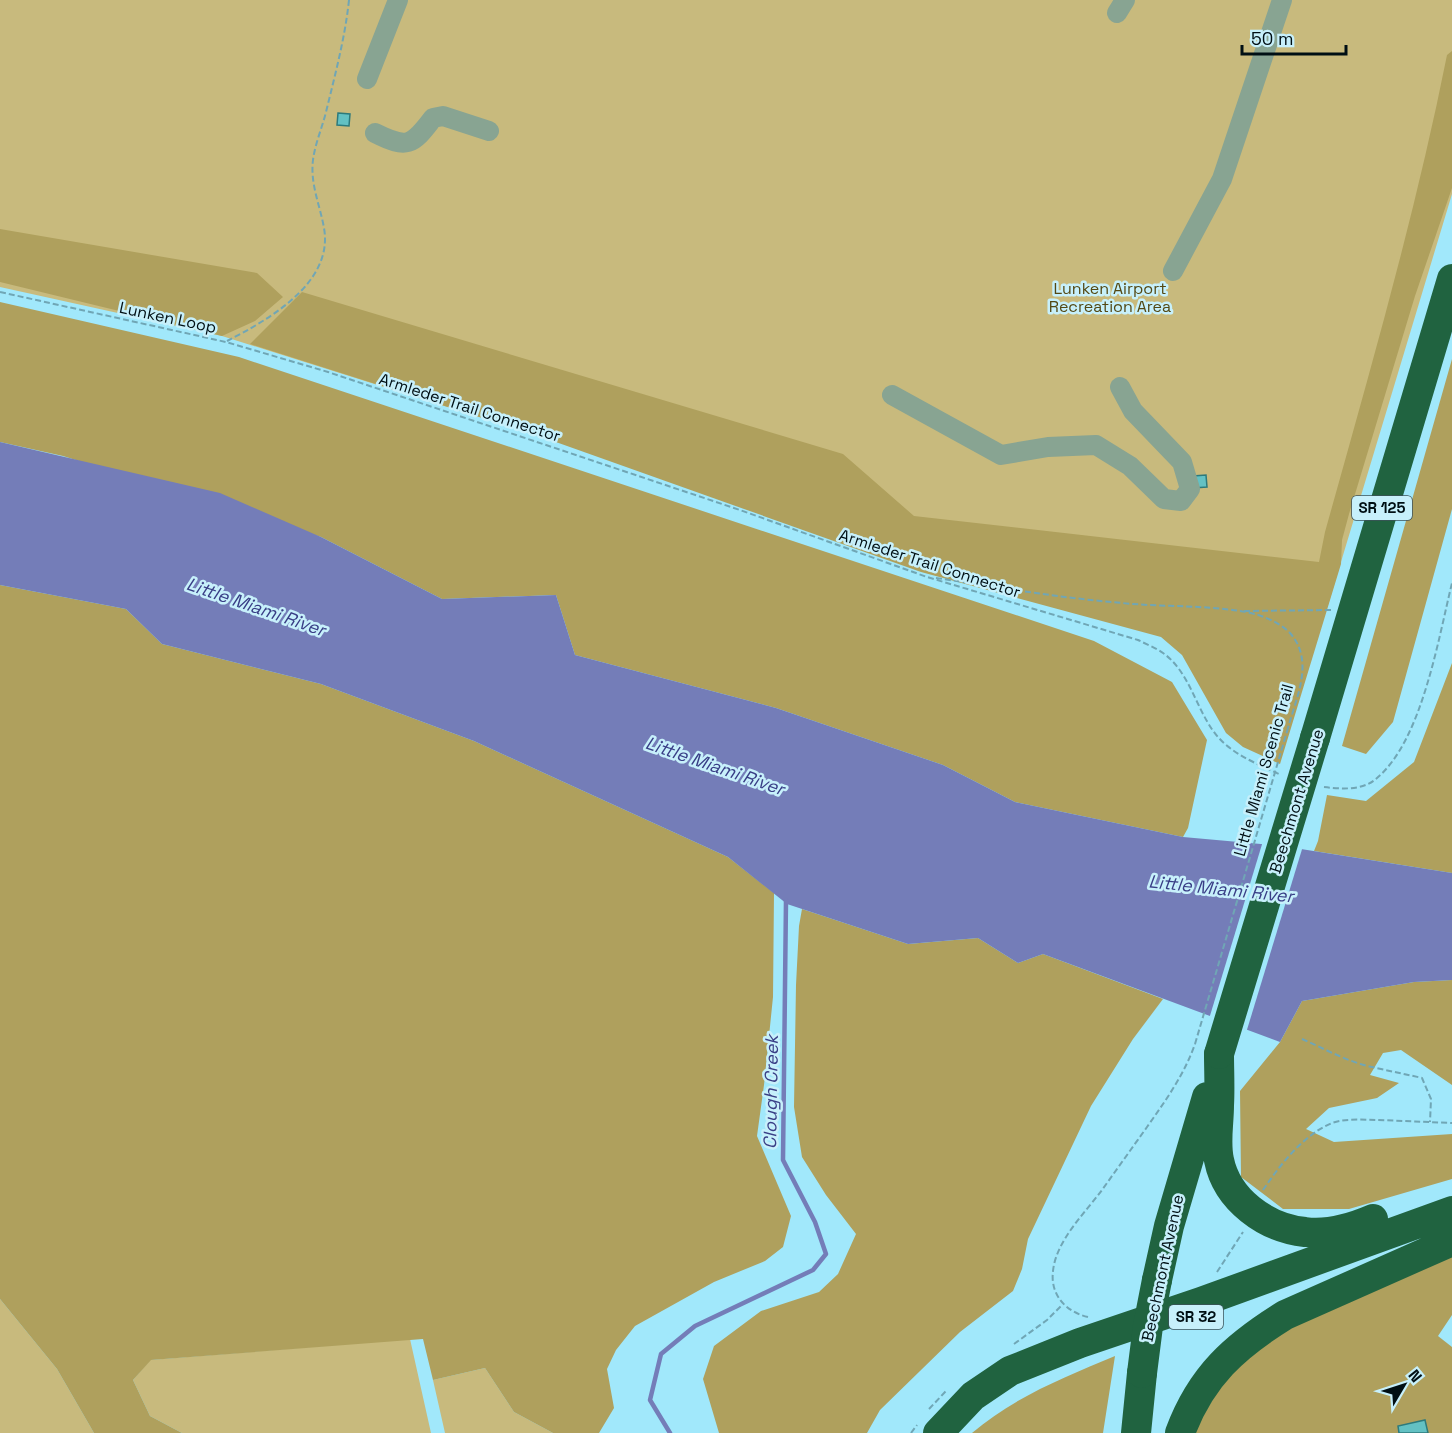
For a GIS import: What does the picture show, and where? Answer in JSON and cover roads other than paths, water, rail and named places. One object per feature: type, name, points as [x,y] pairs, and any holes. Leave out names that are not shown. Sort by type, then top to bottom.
[{"type":"highway","name":"Beechmont Avenue","points":[[1136,1433],[1148,1326],[1207,1049],[1301,733],[1353,609],[1452,279]]},
{"type":"highway","name":"SR 32","points":[[1207,1049],[1220,1108],[1217,1141],[1225,1182],[1246,1207],[1272,1224],[1305,1232],[1335,1231],[1362,1224],[1419,1201],[1452,1192]]},
{"type":"highway","points":[[938,1433],[973,1396],[1010,1371],[1080,1343],[1201,1302],[1452,1211]]},
{"type":"highway","name":"SR 32","points":[[954,1433],[982,1405],[1028,1376],[1056,1362],[1221,1309],[1452,1226]]},
{"type":"highway","points":[[1180,1433],[1194,1402],[1221,1362],[1260,1330],[1285,1315],[1452,1241]]},
{"type":"lane","points":[[367,79],[398,0]]},
{"type":"lane","points":[[1173,272],[1222,180],[1282,0]]},
{"type":"lane","points":[[375,133],[397,144],[411,142],[433,118],[443,116],[489,131]]},
{"type":"lane","points":[[892,395],[1001,454],[1048,447],[1095,445],[1130,466],[1164,499],[1181,501],[1190,489],[1182,462],[1133,411],[1120,387]]},
{"type":"water","name":"Little Miami River","points":[[0,442],[220,493],[321,537],[442,599],[556,595],[575,655],[776,708],[943,765],[1015,802],[1183,837],[1282,846],[1452,873],[1452,980],[1414,982],[1302,1001],[1280,1042],[1043,954],[1018,963],[978,938],[908,944],[787,904],[728,857],[474,741],[321,684],[162,644],[126,609],[0,585]]},
{"type":"waterway","name":"Clough Creek","points":[[670,1433],[650,1400],[661,1354],[695,1326],[813,1270],[826,1254],[815,1222],[783,1160],[786,900]]},
{"type":"park label","name":"Lunken Airport Recreation Area","points":[[1110,297]]}]
